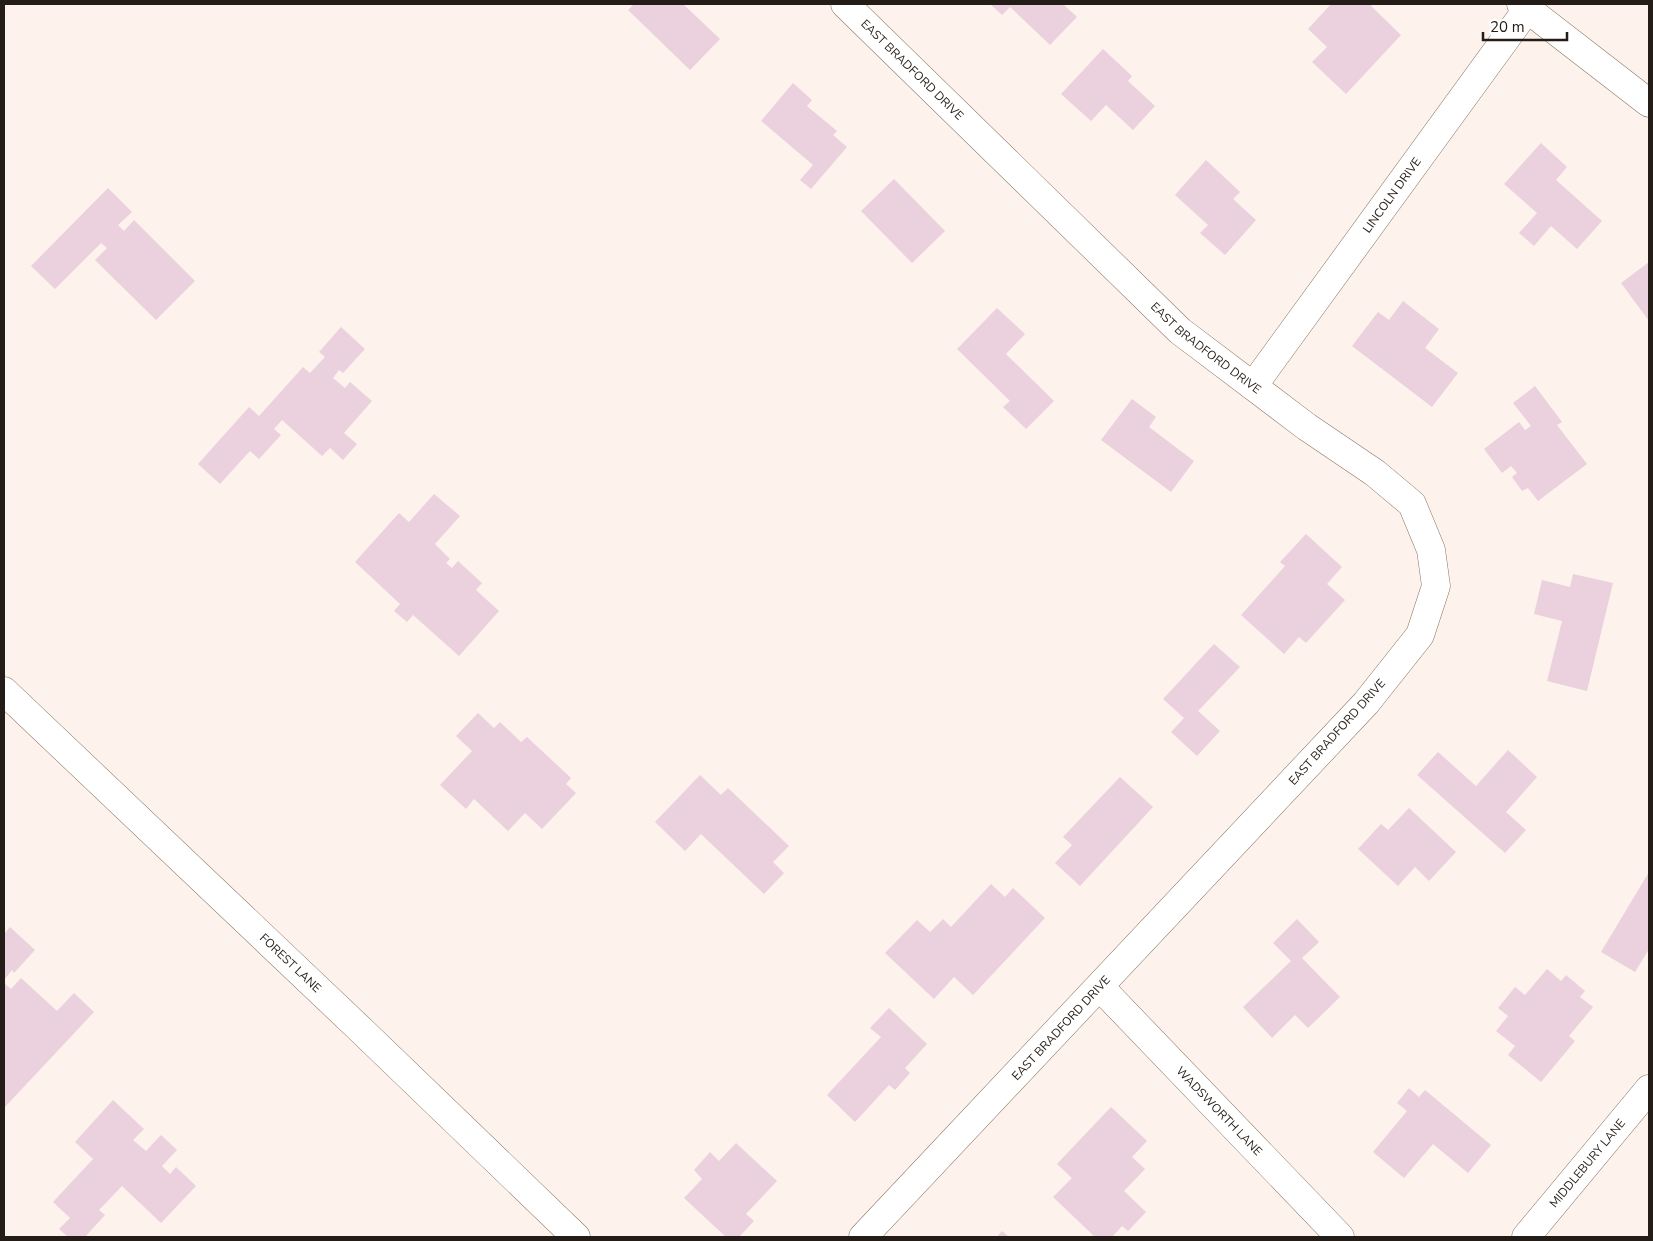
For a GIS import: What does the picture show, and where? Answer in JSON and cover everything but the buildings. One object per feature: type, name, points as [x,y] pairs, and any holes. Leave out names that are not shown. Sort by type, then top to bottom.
[{"type":"street","name":"EAST BRADFORD DRIVE","points":[[845,4],[1150,304],[1180,331],[1307,427],[1375,472],[1412,504],[1431,550],[1436,586],[1420,635],[1366,703],[863,1237]]},
{"type":"street","name":"LINCOLN DRIVE","points":[[1253,386],[1527,5]]},
{"type":"street","points":[[1527,5],[1649,104]]},
{"type":"street","name":"FOREST LANE","points":[[4,691],[576,1237]]},
{"type":"street","name":"WADSWORTH LANE","points":[[1100,986],[1340,1237]]},
{"type":"street","name":"MIDDLEBURY LANE","points":[[1526,1237],[1649,1089]]}]
